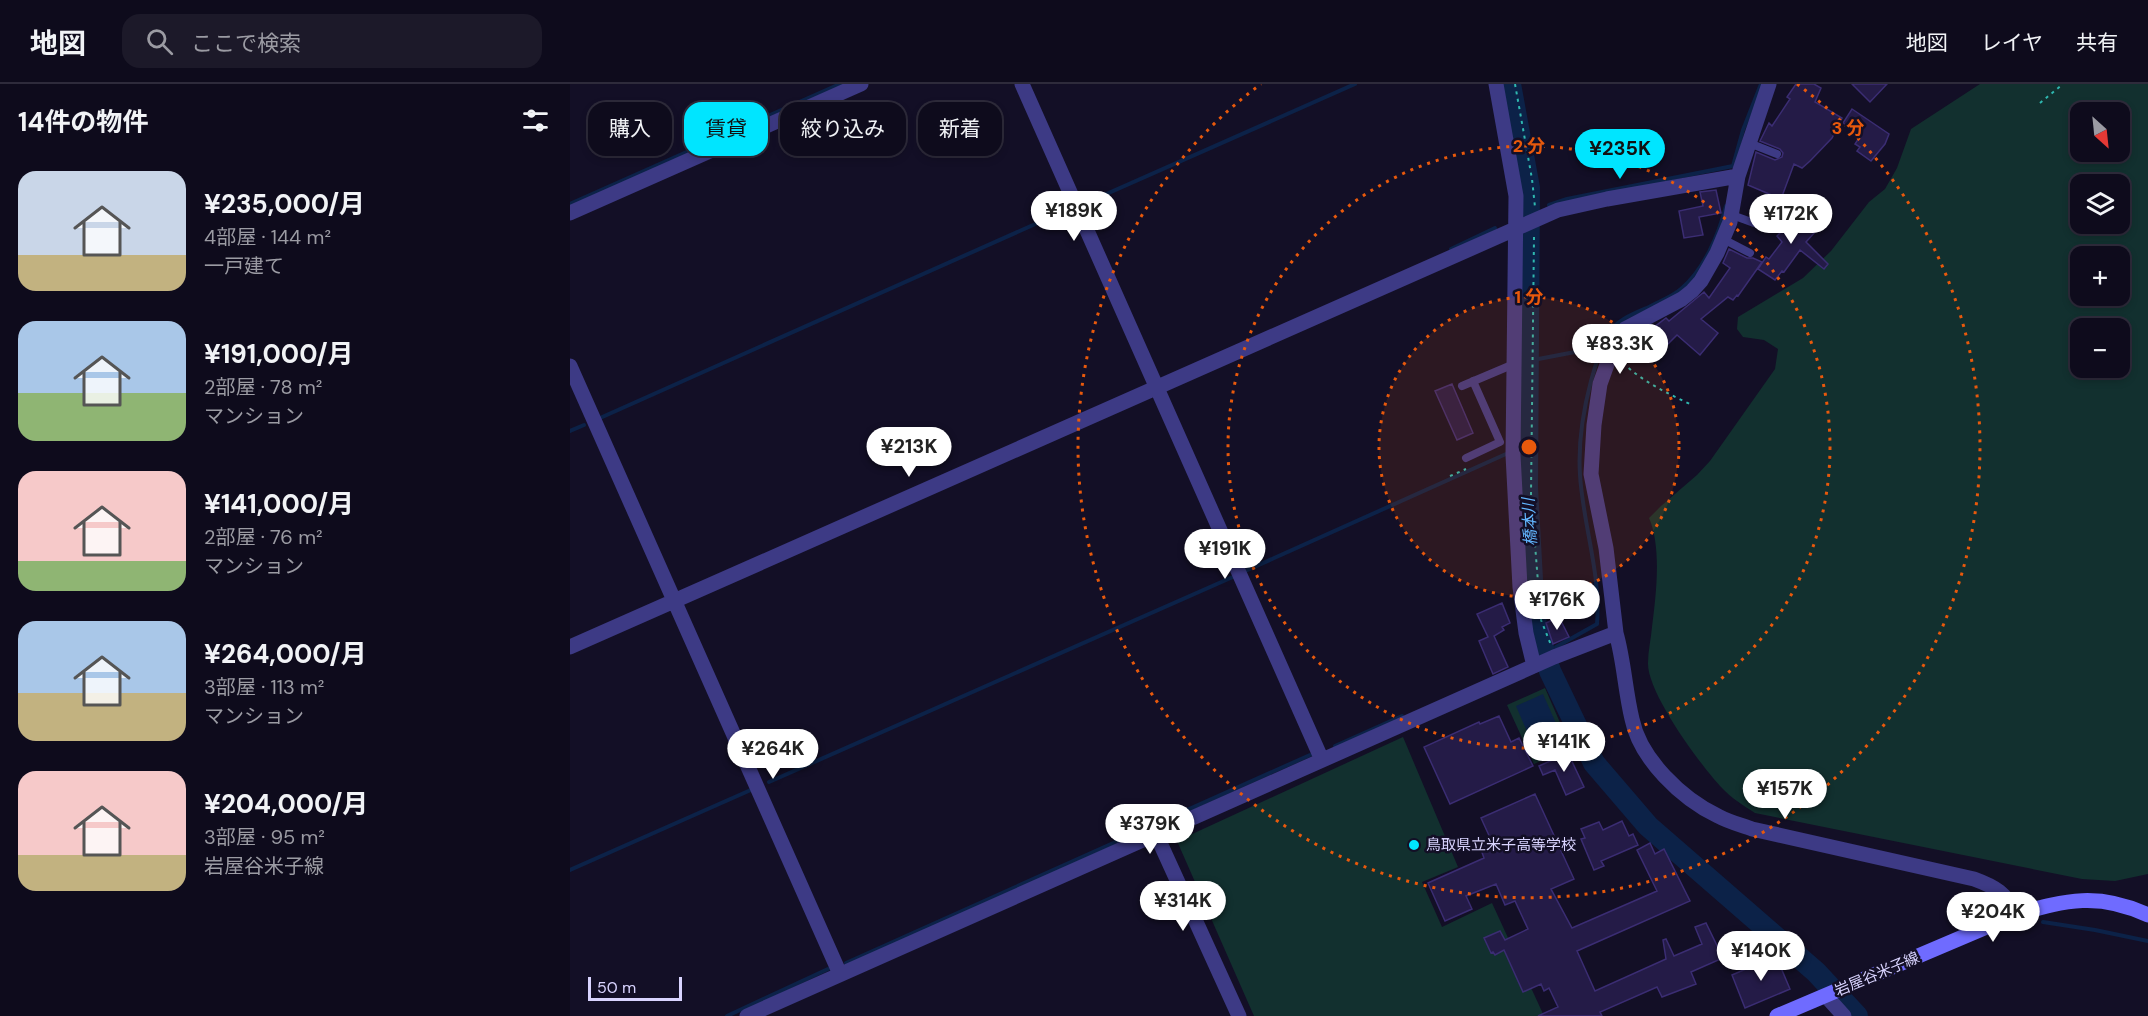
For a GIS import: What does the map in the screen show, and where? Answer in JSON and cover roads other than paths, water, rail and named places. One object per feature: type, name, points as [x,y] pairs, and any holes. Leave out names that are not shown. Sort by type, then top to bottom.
[{"type":"main road","name":"岩屋谷米子線","points":[[1777,1016],[2017,914],[2057,903],[2094,899],[2148,915]]},
{"type":"street","points":[[570,213],[861,84]]},
{"type":"street","points":[[1022,84],[1322,760]]},
{"type":"street","points":[[1496,84],[1516,196],[1513,455],[1520,587],[1526,633],[1537,665]]},
{"type":"street","points":[[1769,84],[1738,176],[1732,215],[1723,239],[1701,281],[1682,298],[1625,329],[1617,337],[1610,352],[1598,394],[1591,474],[1606,548],[1616,633],[1632,720],[1642,745],[1655,766],[1696,802],[1717,816],[1752,829],[1974,879],[2004,894],[2017,914]]},
{"type":"street","points":[[570,647],[1558,210],[1607,198],[1738,176]]},
{"type":"street","points":[[570,366],[840,974]]},
{"type":"street","points":[[747,1016],[1556,656],[1616,633]]},
{"type":"street","points":[[1156,834],[1239,1016]]},
{"type":"street","points":[[1833,992],[1844,1016]]},
{"type":"lane","points":[[1749,142],[1777,154]]},
{"type":"lane","points":[[1732,215],[1754,223],[1777,227]]},
{"type":"lane","points":[[1723,239],[1750,253]]},
{"type":"lane","points":[[1462,386],[1514,364]]},
{"type":"lane","points":[[1466,458],[1500,442],[1473,381]]},
{"type":"water","points":[[1543,694],[1562,737],[1535,750],[1516,706]]},
{"type":"waterway","points":[[570,204],[840,84]]},
{"type":"waterway","points":[[1086,203],[1355,84]]},
{"type":"waterway","name":"橋本川","points":[[1510,84],[1529,188],[1527,487],[1533,598],[1536,625],[1550,671],[1594,763],[1648,826],[1816,972],[1857,1016]]},
{"type":"waterway","points":[[1549,205],[1567,199],[1733,166],[1743,130],[1761,84]]},
{"type":"waterway","points":[[1556,647],[1597,624],[1598,605],[1594,568],[1582,494],[1580,440],[1583,416],[1600,351],[1611,329],[1632,314],[1674,294],[1697,272],[1710,251],[1726,206]]},
{"type":"waterway","points":[[600,418],[1069,209]]},
{"type":"waterway","points":[[1451,249],[1495,228]]},
{"type":"waterway","points":[[1528,361],[1601,347]]},
{"type":"waterway","points":[[570,431],[584,425]]},
{"type":"waterway","points":[[1243,572],[1506,454]]},
{"type":"waterway","points":[[769,782],[1235,576]]},
{"type":"waterway","points":[[1335,746],[1402,716]]},
{"type":"waterway","points":[[846,963],[1310,755]]},
{"type":"waterway","points":[[570,870],[753,789]]},
{"type":"waterway","points":[[2043,922],[2148,941]]},
{"type":"waterway","points":[[727,1016],[828,969]]},
{"type":"place","name":"鳥取県立米子高等学校","points":[[1414,845]]}]
